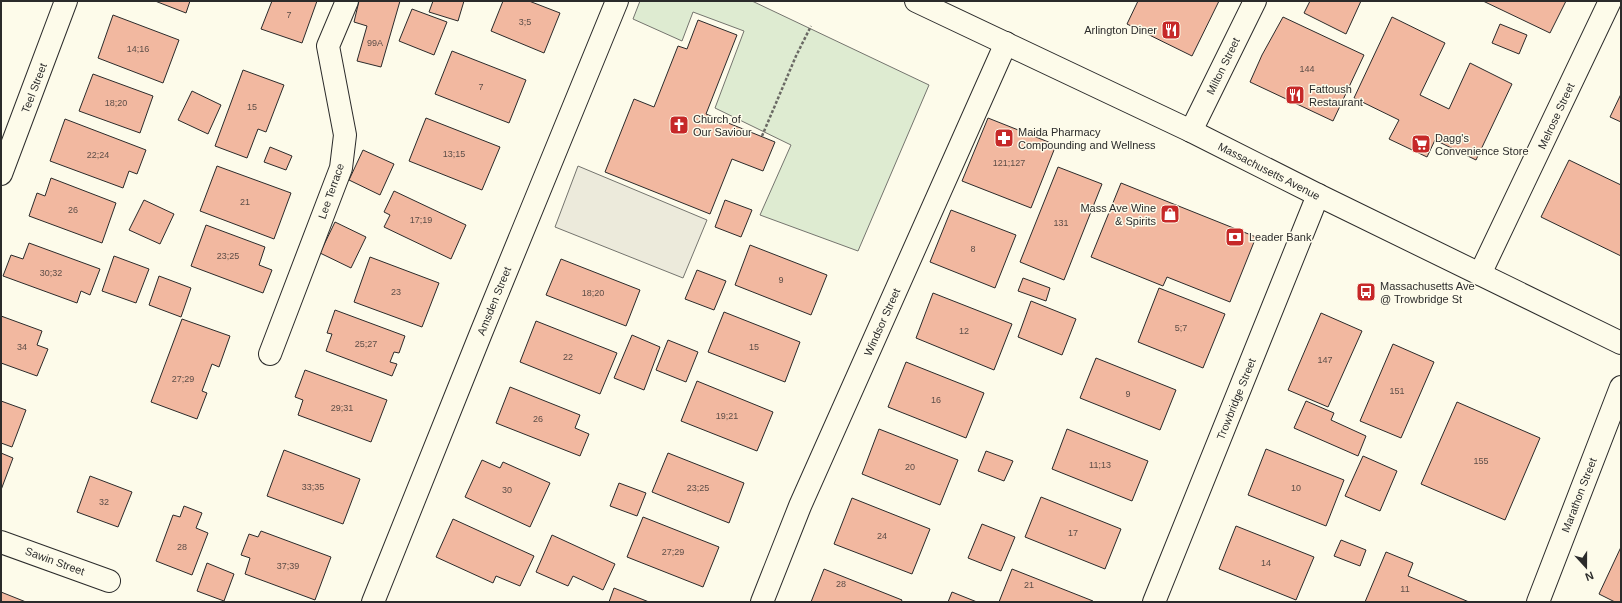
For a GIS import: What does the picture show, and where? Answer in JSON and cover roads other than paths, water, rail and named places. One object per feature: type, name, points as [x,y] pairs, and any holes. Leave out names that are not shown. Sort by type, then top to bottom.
[{"type":"main road","name":"Teel Street","points":[[1,174],[66,1]]},
{"type":"main road","name":"Lee Terrace","points":[[270,354],[341,168],[345,135],[328,46],[347,1]]},
{"type":"main road","name":"Amsden Street","points":[[373,602],[617,1]]},
{"type":"main road","name":"Massachusetts Avenue","points":[[916,1],[1191,131],[1318,195],[1621,343]]},
{"type":"main road","name":"Milton Street","points":[[1191,131],[1255,1]]},
{"type":"main road","name":"Melrose Street","points":[[1480,274],[1610,1]]},
{"type":"main road","name":"Windsor Street","points":[[762,602],[800,506],[1006,43]]},
{"type":"main road","name":"Trowbridge Street","points":[[1154,602],[1318,195]]},
{"type":"main road","name":"Marathon Street","points":[[1538,602],[1621,387]]},
{"type":"main road","name":"Sawin Street","points":[[1,542],[109,581]]},
{"type":"place","name":"Arlington Diner","points":[[1171,30]]},
{"type":"place","name":"Fattoush Restaurant","points":[[1295,95]]},
{"type":"place","name":"Church of Our Saviour","points":[[679,125]]},
{"type":"place","name":"Maida Pharmacy Compounding and Wellness","points":[[1004,138]]},
{"type":"place","name":"Dagg's Convenience Store","points":[[1421,144]]},
{"type":"place","name":"Mass Ave Wine & Spirits","points":[[1170,214]]},
{"type":"place","name":"Leader Bank","points":[[1235,237]]},
{"type":"place","name":"Massachusetts Ave @ Trowbridge St","points":[[1366,292]]}]
